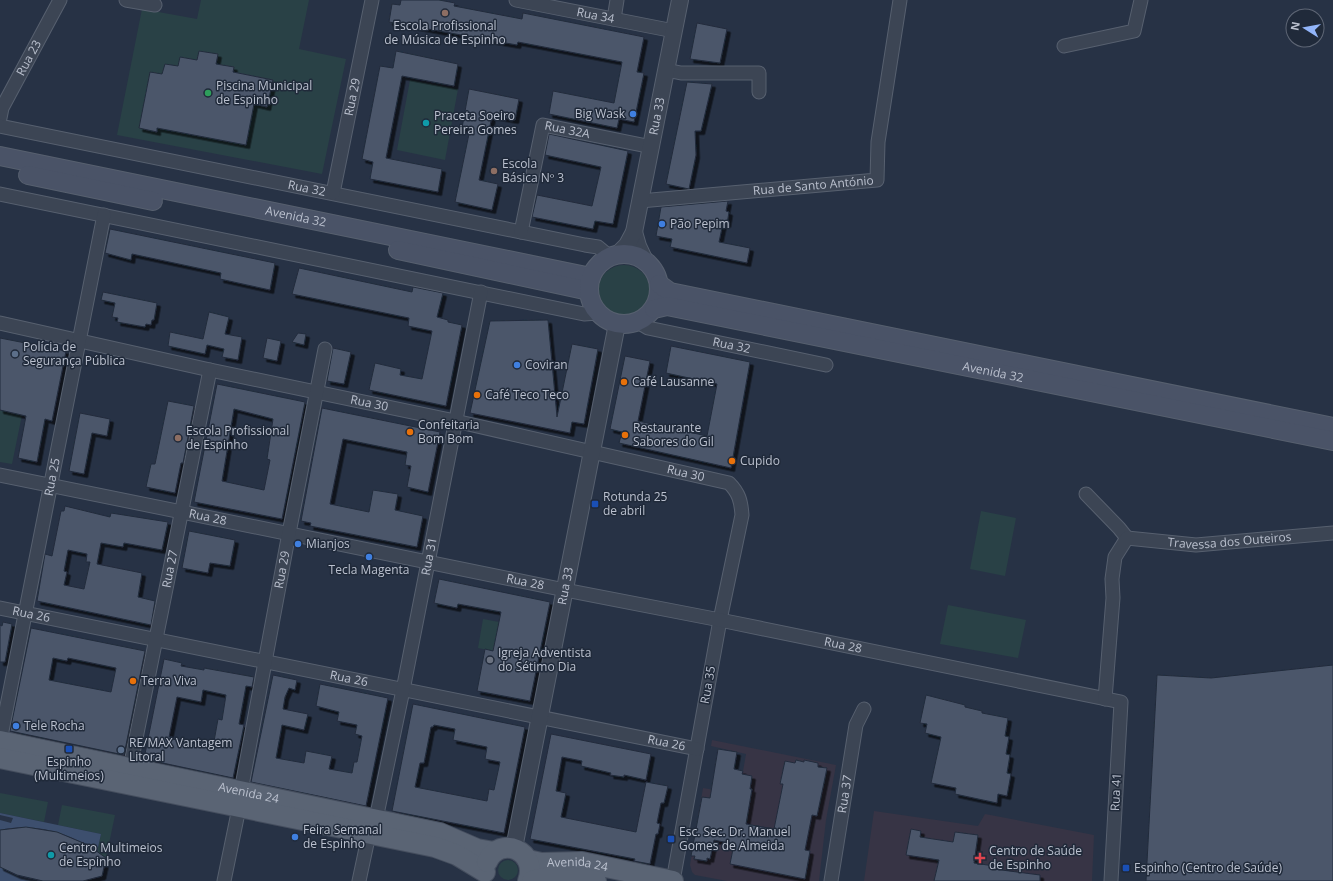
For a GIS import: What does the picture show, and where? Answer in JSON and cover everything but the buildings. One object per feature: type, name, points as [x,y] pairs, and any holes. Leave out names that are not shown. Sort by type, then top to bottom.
[{"type":"main road","name":"Avenida 32","points":[[0,156],[590,284]]},
{"type":"main road","name":"Avenida 32","points":[[0,169],[590,284]]},
{"type":"main road","points":[[627,254],[637,256],[645,261],[656,275],[659,284],[660,292],[654,308],[647,316],[638,322],[628,325],[608,321],[598,313],[590,299],[590,284],[602,262],[614,256],[627,254]]},
{"type":"main road","name":"Avenida 32","points":[[659,284],[670,292],[1333,427]]},
{"type":"main road","name":"Avenida 32","points":[[654,308],[667,306],[1333,440]]},
{"type":"main road","name":"Avenida 24","points":[[0,741],[130,768],[240,799]]},
{"type":"main road","name":"Avenida 24","points":[[0,758],[240,799],[372,826],[440,833],[477,849],[494,852]]},
{"type":"main road","name":"Avenida 24","points":[[372,826],[457,855],[486,877],[489,858],[494,852],[501,849],[521,854],[541,863],[582,862],[673,881]]},
{"type":"main road","name":"Avenida 24","points":[[521,854],[531,867],[528,881]]},
{"type":"main road","name":"Avenida 24","points":[[532,881],[540,878],[560,877],[577,877],[596,881]]},
{"type":"street","name":"Rua 23","points":[[0,118],[2,108],[60,0]]},
{"type":"street","points":[[126,0],[155,5]]},
{"type":"street","name":"Rua 29","points":[[333,193],[372,0]]},
{"type":"street","name":"Rua 34","points":[[516,0],[674,31]]},
{"type":"street","points":[[614,19],[617,0]]},
{"type":"street","name":"Rua 33","points":[[614,256],[627,245],[634,232],[680,0]]},
{"type":"street","name":"Rua de Santo António","points":[[640,201],[877,180],[878,142],[900,0]]},
{"type":"street","points":[[1064,46],[1134,31],[1141,0]]},
{"type":"street","points":[[666,70],[681,72],[759,73],[760,92]]},
{"type":"street","name":"Rua 32A","points":[[521,232],[543,125],[652,147]]},
{"type":"street","name":"Rua 32","points":[[0,126],[598,247],[614,256]]},
{"type":"street","points":[[0,194],[584,314],[598,313]]},
{"type":"street","name":"Rua 25","points":[[0,741],[104,215]]},
{"type":"street","name":"Rua 33","points":[[634,232],[638,246],[645,261]]},
{"type":"street","name":"Rua 31","points":[[359,881],[403,690],[481,292]]},
{"type":"street","name":"Rua 30","points":[[0,322],[210,370],[455,421],[721,480],[729,483],[736,490]]},
{"type":"street","name":"Rua 32","points":[[638,322],[648,328],[826,365]]},
{"type":"street","name":"Rua 33","points":[[521,854],[539,718],[617,324]]},
{"type":"street","name":"Rua 29","points":[[224,881],[325,350]]},
{"type":"street","name":"Rua 27","points":[[130,768],[210,370]]},
{"type":"street","name":"Rua 28","points":[[0,475],[1121,702]]},
{"type":"street","name":"Rua 35","points":[[673,881],[720,620],[742,515],[741,500],[736,490]]},
{"type":"street","points":[[1086,494],[1127,538],[1115,557],[1112,579],[1113,598],[1105,699]]},
{"type":"street","name":"Travessa dos Outeiros","points":[[1127,538],[1196,545],[1333,533]]},
{"type":"street","name":"Rua 26","points":[[0,608],[697,749]]},
{"type":"street","name":"Rua 41","points":[[1111,881],[1121,702]]},
{"type":"street","name":"Rua 37","points":[[831,881],[856,725],[864,710]]},
{"type":"shaded area","points":[[712,740],[836,765],[826,820],[819,881],[727,881],[695,875],[692,872],[690,865],[703,788],[739,794],[746,754],[711,746]]},
{"type":"shaded area","name":"Centro de Saúde de Espinho","points":[[874,811],[978,826],[985,814],[1094,835],[1092,881],[864,881]]},
{"type":"green space","points":[[201,0],[309,0],[299,49],[346,59],[322,174],[117,135],[142,9],[197,19]]},
{"type":"green space","name":"Praceta Soeiro Pereira Gomes","points":[[410,80],[458,89],[445,160],[397,150]]},
{"type":"green space","points":[[619,265],[629,265],[643,272],[650,286],[650,296],[643,310],[629,317],[619,317],[609,313],[602,306],[598,296],[598,286],[602,276],[609,269]]},
{"type":"green space","points":[[0,410],[22,415],[12,464],[0,462]]},
{"type":"green space","points":[[981,511],[1016,518],[1005,576],[970,569]]},
{"type":"green space","points":[[948,605],[1026,620],[1018,658],[940,644]]},
{"type":"green space","points":[[483,619],[499,622],[493,651],[478,648]]},
{"type":"green space","points":[[0,793],[48,802],[44,822],[0,813]]},
{"type":"green space","points":[[62,805],[115,815],[106,858],[97,852],[101,834],[58,825]]},
{"type":"green space","points":[[504,860],[512,860],[518,866],[518,874],[512,880],[504,880],[498,874],[498,866]]},
{"type":"water","points":[[0,813],[101,834],[97,852],[75,839],[51,830],[25,827],[0,830],[0,820],[11,823],[13,818],[0,815]]},
{"type":"water","points":[[0,867],[17,875],[43,881],[0,881]]},
{"type":"place","name":"Escola Profissional de Música de Espinho","points":[[445,13]]},
{"type":"place","name":"Piscina Municipal de Espinho","points":[[208,93]]},
{"type":"place","name":"Big Wask","points":[[633,114]]},
{"type":"place","name":"Praceta Soeiro Pereira Gomes","points":[[426,123]]},
{"type":"place","name":"Escola Básica Nº 3","points":[[494,171]]},
{"type":"place","name":"Pão Pepim","points":[[662,224]]},
{"type":"place","name":"Polícia de Segurança Pública","points":[[15,354]]},
{"type":"place","name":"Coviran","points":[[517,365]]},
{"type":"place","name":"Café Lausanne","points":[[624,382]]},
{"type":"place","name":"Café Teco Teco","points":[[477,395]]},
{"type":"place","name":"Confeitaria Bom Bom","points":[[410,432]]},
{"type":"place","name":"Restaurante Sabores do Gil","points":[[625,435]]},
{"type":"place","name":"Escola Profissional de Espinho","points":[[178,438]]},
{"type":"place","name":"Cupido","points":[[732,461]]},
{"type":"place","name":"Rotunda 25 de abril","points":[[595,504]]},
{"type":"place","name":"Mianjos","points":[[298,544]]},
{"type":"place","name":"Tecla Magenta","points":[[369,557]]},
{"type":"place","name":"Igreja Adventista do Sétimo Dia","points":[[490,660]]},
{"type":"place","name":"Terra Viva","points":[[133,681]]},
{"type":"place","name":"Tele Rocha","points":[[16,726]]},
{"type":"place","name":"Espinho (Multimeios)","points":[[69,749]]},
{"type":"place","name":"RE/MAX Vantagem Litoral","points":[[121,750]]},
{"type":"place","name":"Feira Semanal de Espinho","points":[[295,837]]},
{"type":"place","name":"Esc. Sec. Dr. Manuel Gomes de Almeida","points":[[671,839]]},
{"type":"place","name":"Centro Multimeios de Espinho","points":[[51,855]]},
{"type":"place","name":"Centro de Saúde de Espinho","points":[[980,858]]},
{"type":"place","name":"Espinho (Centro de Saúde)","points":[[1126,868]]}]
